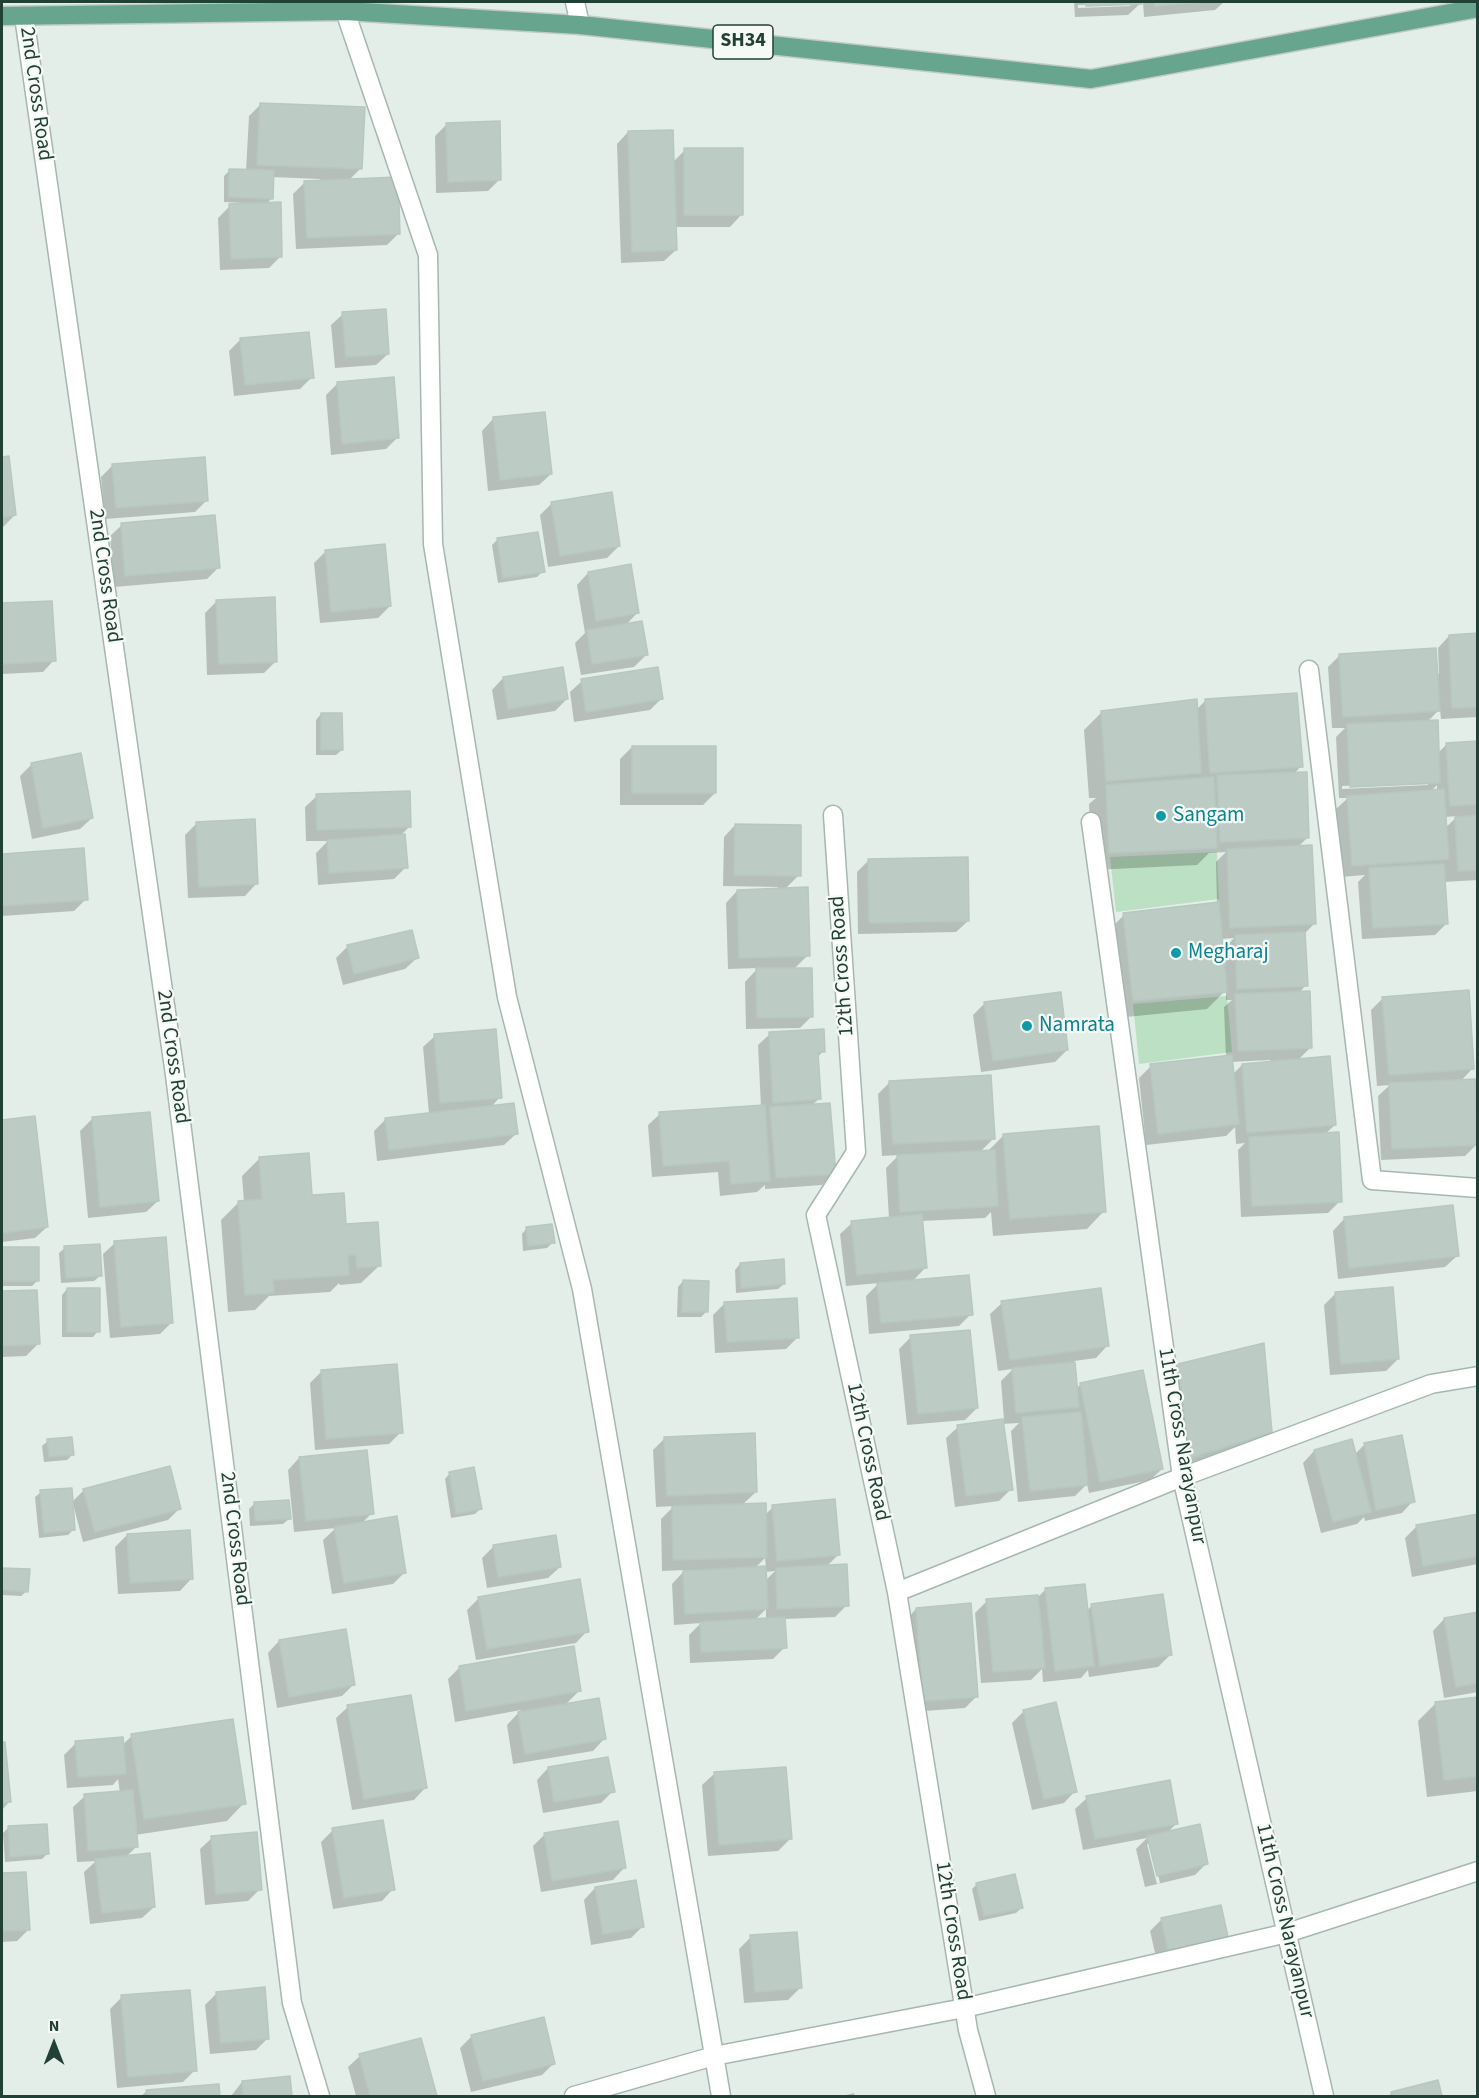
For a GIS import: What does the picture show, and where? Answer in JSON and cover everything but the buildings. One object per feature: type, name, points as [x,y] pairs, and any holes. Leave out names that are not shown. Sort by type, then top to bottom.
[{"type":"main road","name":"SH34","points":[[2,16],[345,12],[580,25],[1091,79],[1478,8]]},
{"type":"street","points":[[575,2],[580,25]]},
{"type":"street","points":[[345,12],[428,255],[433,544],[507,997],[582,1289],[721,2097]]},
{"type":"street","name":"2nd Cross Road","points":[[24,16],[175,1075],[292,2003],[320,2097]]},
{"type":"street","points":[[1309,670],[1372,1180],[1478,1188]]},
{"type":"street","name":"12th Cross Road","points":[[833,815],[856,1152],[816,1215],[897,1592],[964,2008],[986,2097]]},
{"type":"street","name":"11th Cross Narayanpur","points":[[1092,822],[1182,1477],[1324,2097]]},
{"type":"street","points":[[897,1592],[1182,1477],[1431,1384],[1478,1377]]},
{"type":"street","points":[[574,2097],[714,2056],[964,2008],[1287,1933],[1478,1871]]},
{"type":"green space","points":[[1217,852],[1219,899],[1116,912],[1110,857]]},
{"type":"green space","points":[[1227,996],[1232,1052],[1139,1064],[1133,1004]]},
{"type":"place","name":"Sangam","points":[[1161,816]]},
{"type":"place","name":"Megharaj","points":[[1176,953]]},
{"type":"place","name":"Namrata","points":[[1027,1026]]}]
